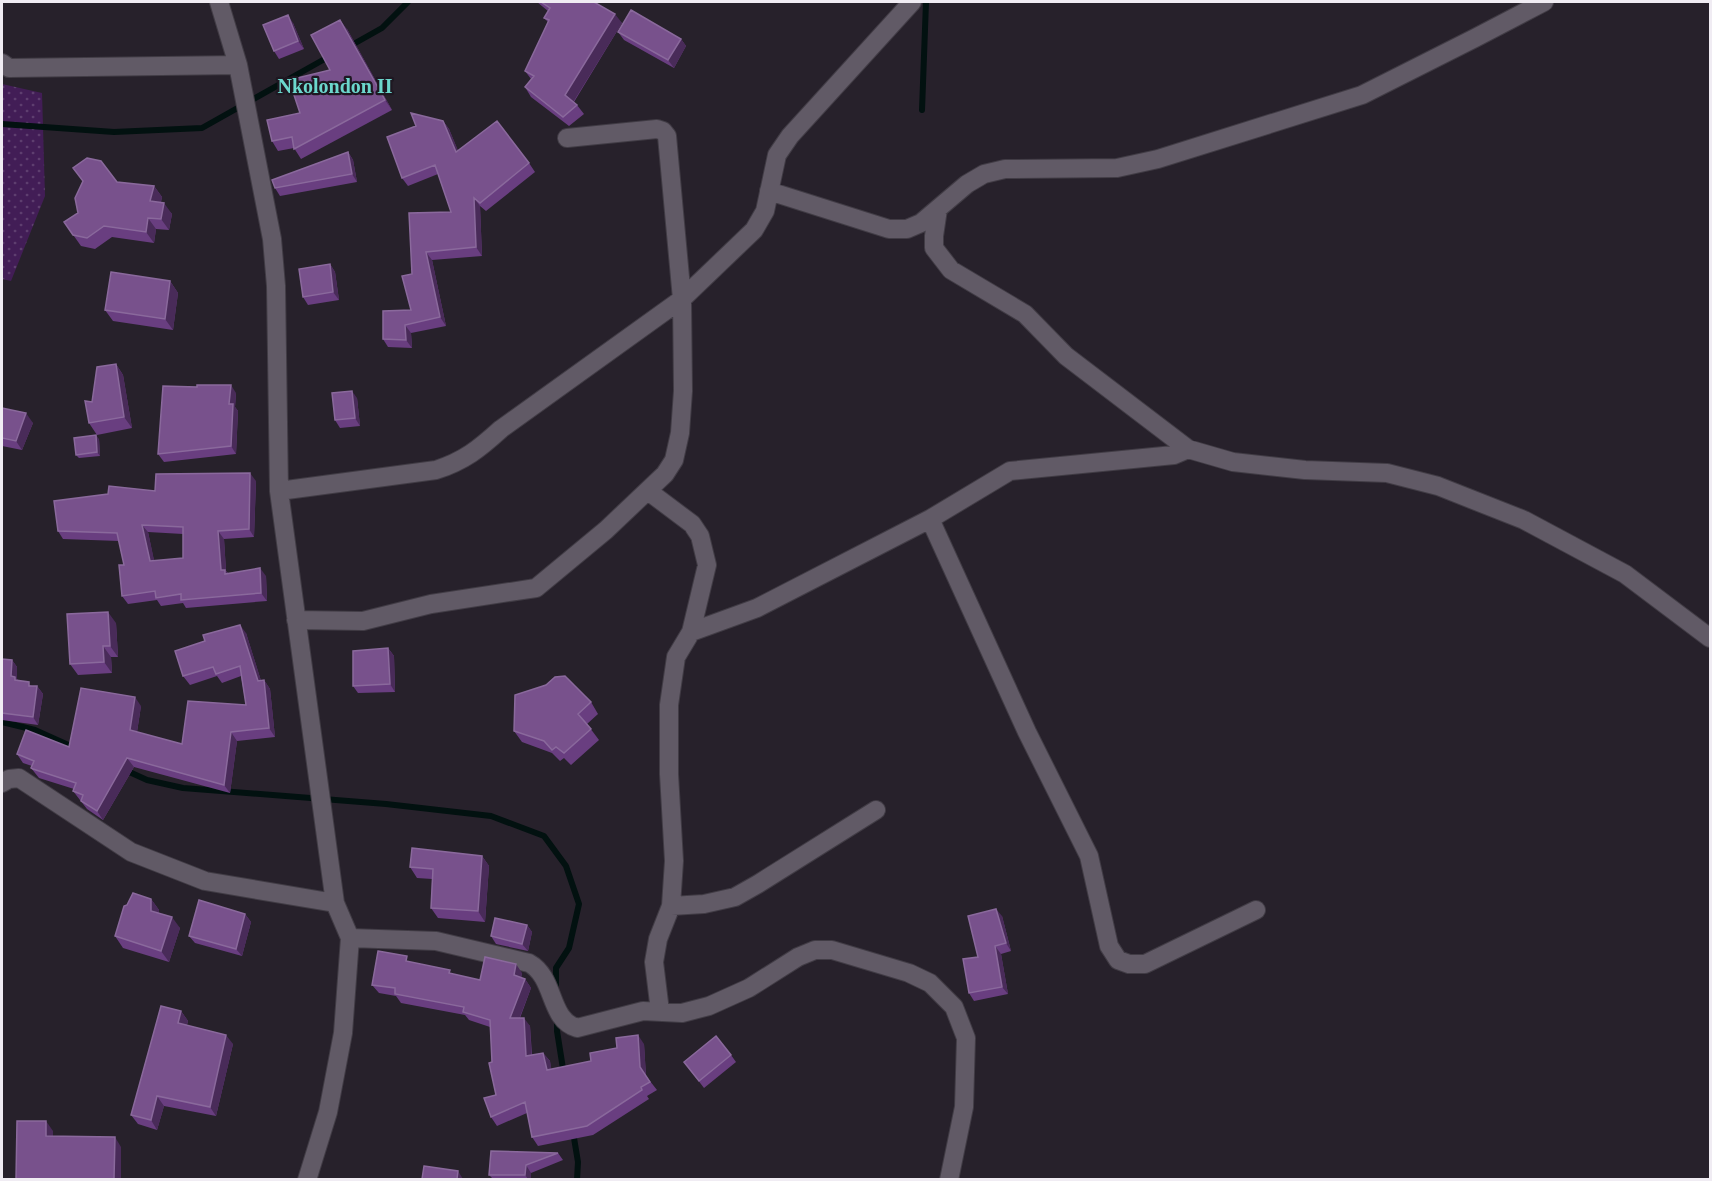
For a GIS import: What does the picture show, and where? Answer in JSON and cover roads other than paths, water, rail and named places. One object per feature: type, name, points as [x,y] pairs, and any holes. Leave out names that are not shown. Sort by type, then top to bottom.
[{"type":"street","points":[[219,2],[238,64],[272,239],[276,286],[279,491],[335,903],[350,938],[343,1033],[328,1112],[307,1179]]},
{"type":"street","points":[[279,491],[436,470],[455,464],[475,453],[501,429],[682,298],[754,230],[765,211],[777,155],[790,136],[912,2]]},
{"type":"street","points":[[769,191],[889,229],[907,229],[921,223],[967,184],[984,174],[1005,169],[1117,168],[1158,159],[1362,94],[1544,2]]},
{"type":"street","points":[[2,63],[9,68],[238,64]]},
{"type":"street","points":[[296,620],[363,621],[431,604],[536,588],[606,530],[665,474],[674,460],[681,433],[682,298],[668,136],[657,129],[567,138]]},
{"type":"street","points":[[938,209],[934,248],[951,270],[1025,314],[1066,356],[1188,450],[1233,462],[1305,470],[1387,473],[1438,486],[1524,520],[1625,574],[1710,638]]},
{"type":"street","points":[[691,632],[757,608],[930,519],[1010,471],[1174,455],[1188,450]]},
{"type":"street","points":[[648,491],[692,524],[700,536],[707,565],[691,632],[676,657],[669,705],[669,774],[674,861],[671,906],[658,939],[654,962],[660,1011]]},
{"type":"street","points":[[930,519],[1027,732],[1089,856],[1109,946],[1118,960],[1129,964],[1145,964],[1256,910]]},
{"type":"street","points":[[4,779],[19,778],[131,852],[205,881],[335,903]]},
{"type":"street","points":[[671,906],[704,904],[735,897],[876,810]]},
{"type":"street","points":[[350,938],[436,941],[529,963],[539,968],[544,976],[561,1016],[568,1025],[577,1028],[643,1011],[682,1013],[709,1006],[749,988],[798,957],[815,950],[832,950],[909,973],[930,983],[954,1007],[966,1038],[964,1107],[949,1179]]},
{"type":"waterway","points":[[350,46],[382,28],[408,2]]},
{"type":"waterway","points":[[922,110],[926,2]]},
{"type":"waterway","points":[[2,124],[114,132],[202,128],[330,56]]},
{"type":"waterway","points":[[2,722],[35,730],[75,748]]},
{"type":"waterway","points":[[125,770],[147,780],[183,788],[386,804],[491,816],[544,836],[566,866],[579,904],[569,948],[556,968],[556,992]]},
{"type":"waterway","points":[[557,1017],[564,1075]]},
{"type":"waterway","points":[[573,1132],[578,1162],[577,1180]]},
{"type":"district","name":"Nkolondon II","points":[[335,86]]}]
